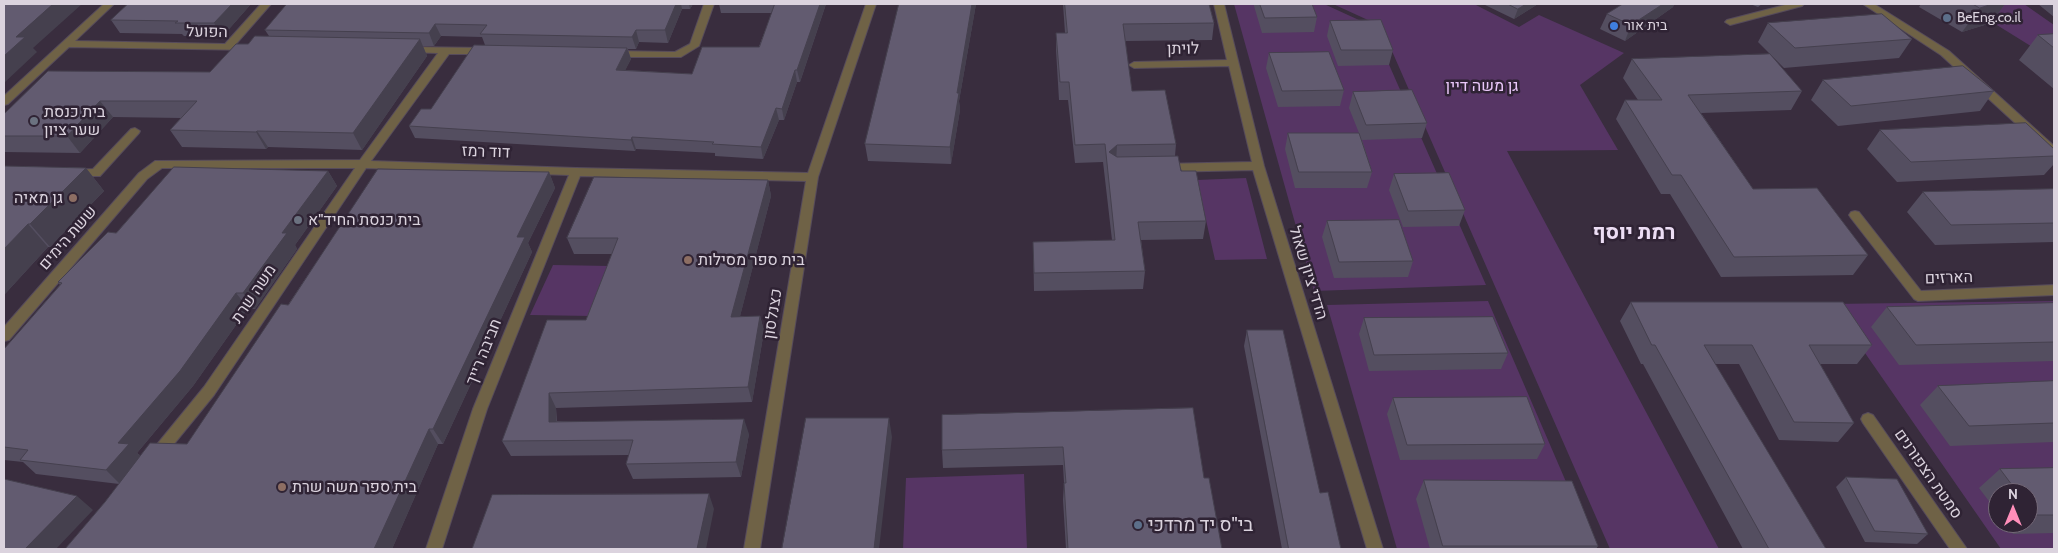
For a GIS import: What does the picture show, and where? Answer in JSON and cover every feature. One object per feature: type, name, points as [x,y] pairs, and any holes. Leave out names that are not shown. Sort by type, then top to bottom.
[{"type":"street","points":[[4,102],[109,4]]},
{"type":"street","points":[[228,48],[266,4]]},
{"type":"street","points":[[600,53],[677,55],[694,46],[709,4]]},
{"type":"street","name":"כצנלסון","points":[[752,549],[812,177],[871,4]]},
{"type":"street","name":"הדדי ציון שאול","points":[[1219,4],[1258,166],[1375,549]]},
{"type":"street","points":[[1730,22],[1798,4]]},
{"type":"street","points":[[1868,4],[1945,53],[2054,152]]},
{"type":"street","name":"הפועל","points":[[66,44],[264,48]]},
{"type":"street","points":[[398,50],[494,51]]},
{"type":"street","name":"משה שרת","points":[[148,466],[208,391],[363,164],[446,50]]},
{"type":"street","name":"לויתן","points":[[1134,65],[1233,63]]},
{"type":"street","points":[[59,173],[96,173],[135,131]]},
{"type":"street","name":"דוד רמז","points":[[159,164],[363,164],[576,172],[812,177]]},
{"type":"street","name":"ששת הימים","points":[[4,336],[143,176],[159,164]]},
{"type":"street","points":[[1154,168],[1258,166]]},
{"type":"street","name":"חביבה רייך","points":[[434,549],[480,409],[576,172]]},
{"type":"street","name":"הארזים","points":[[1855,215],[1918,296],[2054,290]]},
{"type":"street","name":"סמטת הצפורנים","points":[[1868,419],[1958,549]]},
{"type":"green space","points":[[1234,4],[1324,4],[1372,26],[1486,285],[1314,291]]},
{"type":"green space","name":"גן משה דיין","points":[[1333,4],[1474,4],[1519,27],[1539,15],[1624,53],[1580,85],[1618,150],[1507,151],[1719,549],[1610,549],[1381,26]]},
{"type":"green space","points":[[1963,4],[2024,4],[2054,25],[2054,63],[2042,53]]},
{"type":"green space","points":[[1246,178],[1267,259],[1215,260],[1197,180]]},
{"type":"green space","points":[[553,265],[611,266],[591,316],[530,315]]},
{"type":"green space","points":[[1488,301],[1595,549],[1397,549],[1327,305]]},
{"type":"green space","points":[[2054,301],[2054,549],[2001,549],[1990,533],[2038,533],[2038,483],[1988,483],[1988,530],[1831,304]]},
{"type":"green space","points":[[1024,474],[1027,549],[903,549],[906,478]]},
{"type":"building","points":[[4,4],[53,4],[16,37],[25,37],[4,56]]},
{"type":"building","points":[[128,4],[232,4],[214,23],[111,20]]},
{"type":"building","points":[[287,4],[676,4],[665,30],[636,30],[632,37],[480,34],[487,25],[435,24],[429,33],[265,30]]},
{"type":"building","points":[[775,4],[820,4],[782,109],[776,108],[761,147],[632,137],[631,140],[409,126],[421,109],[431,109],[474,45],[627,48],[616,70],[692,74],[702,47],[759,47]]},
{"type":"building","points":[[899,4],[972,4],[950,147],[865,144]]},
{"type":"building","points":[[1065,4],[1209,4],[1214,23],[1123,24],[1132,91],[1165,90],[1176,144],[1117,145],[1109,152],[1117,157],[1178,156],[1181,171],[1196,171],[1206,221],[1138,222],[1145,271],[1034,273],[1033,242],[1115,240],[1105,144],[1075,145],[1069,82],[1060,82],[1056,33],[1067,33]]},
{"type":"building","points":[[1260,4],[1312,4],[1317,17],[1265,18]]},
{"type":"building","points":[[1508,4],[1526,4],[1518,9]]},
{"type":"building","points":[[1623,4],[1663,4],[1631,25],[1607,14]]},
{"type":"building","points":[[1973,4],[1992,4],[1980,8]]},
{"type":"building","points":[[1882,14],[1912,39],[1795,48],[1768,23]]},
{"type":"building","points":[[1381,20],[1393,50],[1341,50],[1330,21]]},
{"type":"building","points":[[2054,34],[2054,48],[2038,35]]},
{"type":"building","points":[[255,36],[420,39],[353,133],[170,130],[197,101],[100,101],[67,136],[4,136],[4,114],[48,71],[210,72],[236,44],[248,44]]},
{"type":"building","points":[[1329,52],[1344,90],[1282,91],[1269,53]]},
{"type":"building","points":[[1770,54],[1802,91],[1688,95],[1753,189],[1817,188],[1868,255],[1734,257],[1681,175],[1672,175],[1625,100],[1662,100],[1632,59]]},
{"type":"building","points":[[1963,66],[1994,91],[1851,106],[1823,80]]},
{"type":"building","points":[[1412,90],[1427,123],[1366,125],[1353,92]]},
{"type":"building","points":[[2026,123],[2054,149],[2054,156],[1911,162],[1880,130]]},
{"type":"building","points":[[1288,133],[1359,133],[1372,172],[1299,172]]},
{"type":"building","points":[[4,166],[86,168],[4,249]]},
{"type":"building","points":[[174,167],[328,171],[282,233],[287,233],[243,293],[236,293],[180,371],[118,443],[129,444],[106,470],[20,460],[28,450],[4,447],[4,349],[62,283],[58,282],[108,232],[116,233]]},
{"type":"building","points":[[378,169],[549,172],[517,237],[525,237],[433,429],[429,429],[374,549],[65,549],[105,502],[150,443],[187,444],[281,304],[288,305]]},
{"type":"building","points":[[1449,173],[1465,210],[1408,211],[1394,174]]},
{"type":"building","points":[[594,177],[768,180],[731,317],[760,316],[748,387],[549,393],[549,422],[744,419],[736,462],[626,464],[633,440],[502,441],[547,320],[586,320],[618,238],[567,238]]},
{"type":"building","points":[[2054,189],[2054,223],[1951,225],[1923,192]]},
{"type":"building","points":[[1399,220],[1413,261],[1339,262],[1327,221]]},
{"type":"building","points":[[1631,302],[1843,302],[1872,345],[1809,345],[1854,423],[1794,422],[1752,345],[1704,345],[1826,549],[1769,549],[1655,345],[1652,345]]},
{"type":"building","points":[[2054,303],[2054,342],[1916,345],[1887,307]]},
{"type":"building","points":[[1493,317],[1508,353],[1374,355],[1364,318]]},
{"type":"building","points":[[1247,330],[1283,330],[1320,493],[1328,492],[1341,549],[1289,549]]},
{"type":"building","points":[[2054,381],[2054,423],[1969,426],[1938,386]]},
{"type":"building","points":[[1527,397],[1545,444],[1407,445],[1393,398]]},
{"type":"building","points":[[1193,408],[1204,478],[1209,478],[1222,549],[1068,549],[1063,447],[942,450],[942,415]]},
{"type":"building","points":[[806,418],[889,418],[874,549],[782,549]]},
{"type":"building","points":[[2054,468],[2054,515],[2038,515],[2038,483],[2010,483],[2000,469]]},
{"type":"building","points":[[1846,477],[1897,479],[1928,534],[1875,531]]},
{"type":"building","points":[[4,479],[77,496],[25,549],[4,549]]},
{"type":"building","points":[[1424,480],[1572,481],[1598,546],[1443,546]]},
{"type":"building","points":[[709,494],[697,549],[472,549],[492,495]]},
{"type":"place","name":"BeEng.co.il","points":[[1947,18]]},
{"type":"place","name":"בית אור","points":[[1614,26]]},
{"type":"place","name":"בית כנסת שער ציון","points":[[34,121]]},
{"type":"place","name":"גן מאיה","points":[[73,198]]},
{"type":"place","name":"בית כנסת החיד\"א","points":[[298,220]]},
{"type":"place","name":"בית ספר מסילות","points":[[688,260]]},
{"type":"place","name":"בית ספר משה שרת","points":[[282,487]]},
{"type":"place","name":"בי\"ס יד מרדכי","points":[[1138,525]]},
{"type":"district","name":"רמת יוסף","points":[[1634,233]]}]
